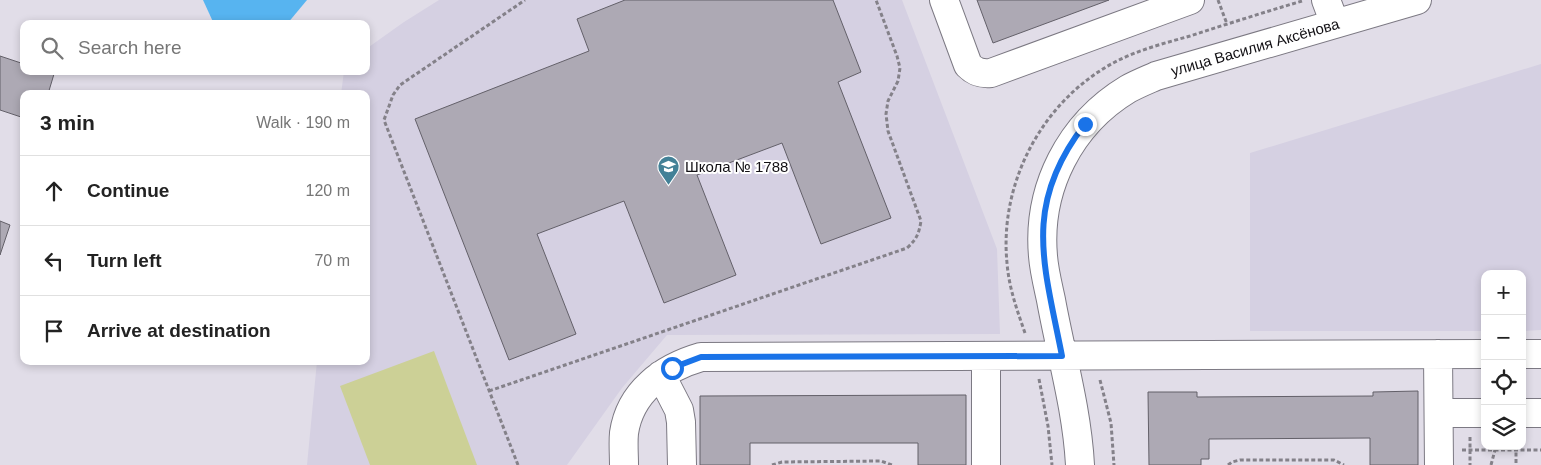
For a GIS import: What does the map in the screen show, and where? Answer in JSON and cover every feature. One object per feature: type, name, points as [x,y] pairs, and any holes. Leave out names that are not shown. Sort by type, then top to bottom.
[{"type":"street","points":[[944,0],[968,65],[984,74],[1190,0]]},
{"type":"street","name":"улица Василия Аксёнова","points":[[1080,465],[1074,409],[1043,256],[1042,225],[1045,204],[1055,173],[1063,156],[1085,124],[1100,109],[1129,88],[1156,76],[1331,12],[1417,0]]},
{"type":"street","points":[[1438,354],[1439,457]]},
{"type":"street","points":[[624,465],[624,433],[632,409],[644,391],[661,374],[684,362],[701,357],[1481,354]]},
{"type":"street","points":[[1526,354],[1541,354]]},
{"type":"street","points":[[986,356],[986,465]]},
{"type":"street","points":[[661,374],[675,399],[682,422],[682,465]]},
{"type":"street","points":[[1439,413],[1481,413]]},
{"type":"street","points":[[1526,413],[1541,413]]},
{"type":"path","points":[[518,465],[384,120],[393,95],[400,84],[525,0]]},
{"type":"path","points":[[489,391],[907,248],[915,241],[919,233],[921,221],[888,131],[886,114],[888,101],[898,81],[900,68],[898,56],[876,0]]},
{"type":"path","points":[[1218,0],[1227,24]]},
{"type":"path","points":[[1052,465],[1047,413],[1034,356],[1013,300],[1008,279],[1006,241],[1008,216],[1016,178],[1040,130],[1055,110],[1073,92],[1106,67],[1134,53],[1304,0]]},
{"type":"path","points":[[1094,356],[1111,423],[1114,465]]},
{"type":"path","points":[[1526,449],[1541,450]]},
{"type":"path","points":[[1439,457],[1495,450],[1492,465]]},
{"type":"path","points":[[1516,450],[1516,465]]},
{"type":"path","points":[[1228,465],[1240,460],[1334,460],[1344,465]]},
{"type":"path","points":[[772,465],[782,462],[881,461],[891,464]]},
{"type":"shaded area","name":"Школа № 1788","points":[[439,0],[902,0],[997,249],[1000,334],[667,335],[622,388],[567,465],[307,465],[317,365],[370,365],[370,90],[342,90],[343,75],[370,75],[370,46]]},
{"type":"shaded area","points":[[1541,64],[1541,330],[1526,331],[1526,270],[1481,270],[1481,331],[1250,331],[1250,153]]},
{"type":"green space","points":[[434,351],[477,465],[370,465],[340,386]]},
{"type":"water","points":[[203,0],[307,0],[290,20],[212,20]]},
{"type":"building","points":[[625,0],[833,0],[861,72],[838,82],[891,218],[821,244],[782,143],[697,175],[736,275],[664,303],[624,201],[537,234],[576,334],[509,360],[415,119],[589,51],[577,19]]},
{"type":"building","points":[[977,0],[1109,0],[993,43]]},
{"type":"building","points":[[0,56],[20,63],[20,75],[54,75],[49,90],[20,90],[20,117],[0,110]]},
{"type":"building","points":[[0,221],[10,225],[0,255]]},
{"type":"building","points":[[1418,391],[1418,465],[1370,465],[1370,438],[1209,439],[1209,459],[1201,459],[1201,465],[1149,465],[1148,392],[1197,392],[1197,397],[1373,396],[1373,392]]},
{"type":"building","points":[[966,395],[966,465],[918,465],[918,443],[750,443],[750,465],[700,465],[700,396]]},
{"type":"place","name":"Школа № 1788","points":[[669,185]]},
{"type":"route","points":[[672,368],[701,357],[1062,356],[1043,256],[1042,225],[1045,204],[1055,173],[1073,139],[1085,124]]}]
